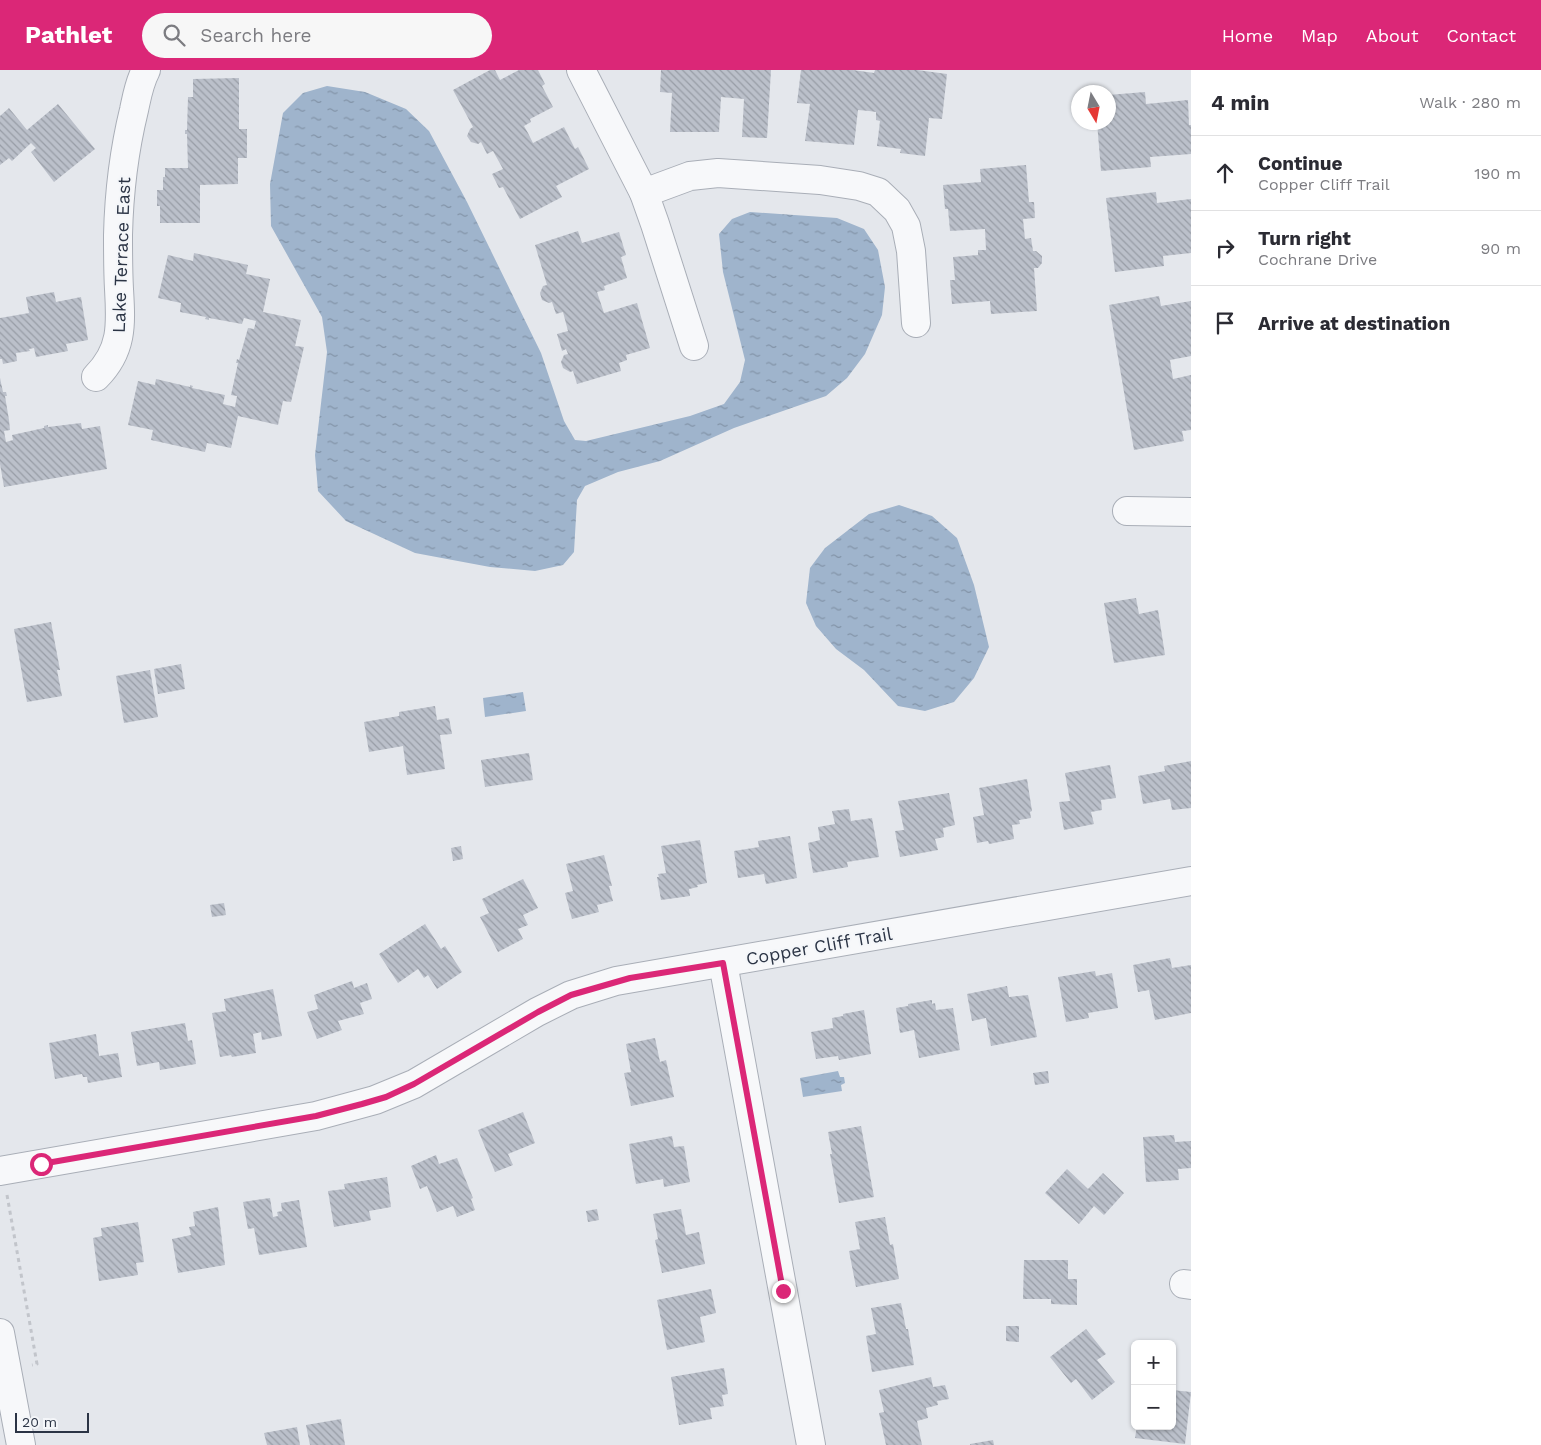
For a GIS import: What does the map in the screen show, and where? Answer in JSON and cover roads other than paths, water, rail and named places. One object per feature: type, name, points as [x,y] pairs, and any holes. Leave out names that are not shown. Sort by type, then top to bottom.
[{"type":"street","name":"Lake Terrace East","points":[[96,377],[105,368],[113,353],[121,327],[118,236],[123,176],[136,97],[146,70]]},
{"type":"street","points":[[581,70],[644,193],[694,346]]},
{"type":"street","points":[[644,193],[690,176],[718,173],[820,180],[852,184],[872,190],[883,196],[893,206],[901,215],[906,226],[916,323]]},
{"type":"street","points":[[1127,511],[1191,512]]},
{"type":"street","name":"Copper Cliff Trail","points":[[1,1171],[316,1116],[386,1097],[414,1084],[571,995],[630,978],[1191,881]]},
{"type":"street","points":[[723,963],[811,1445]]},
{"type":"street","points":[[0,1333],[7,1370],[13,1436]]},
{"type":"water","points":[[327,86],[365,92],[406,109],[429,131],[467,202],[541,353],[564,421],[575,440],[586,441],[690,416],[724,404],[740,382],[745,360],[723,272],[719,234],[732,219],[750,212],[837,218],[864,229],[878,250],[885,287],[882,315],[865,354],[847,378],[826,396],[734,428],[660,461],[618,472],[585,486],[577,500],[574,552],[563,565],[535,571],[490,567],[415,553],[346,521],[318,491],[315,455],[327,352],[322,317],[271,226],[270,184],[283,113],[303,93]]},
{"type":"water","points":[[899,505],[932,516],[957,538],[974,585],[989,647],[974,678],[954,702],[925,711],[898,706],[864,670],[836,649],[816,626],[806,603],[810,568],[825,548],[869,514]]},
{"type":"water","points":[[523,692],[526,711],[485,717],[483,698]]},
{"type":"water","points":[[838,1071],[840,1077],[844,1077],[845,1083],[841,1085],[842,1091],[803,1097],[800,1078]]}]
